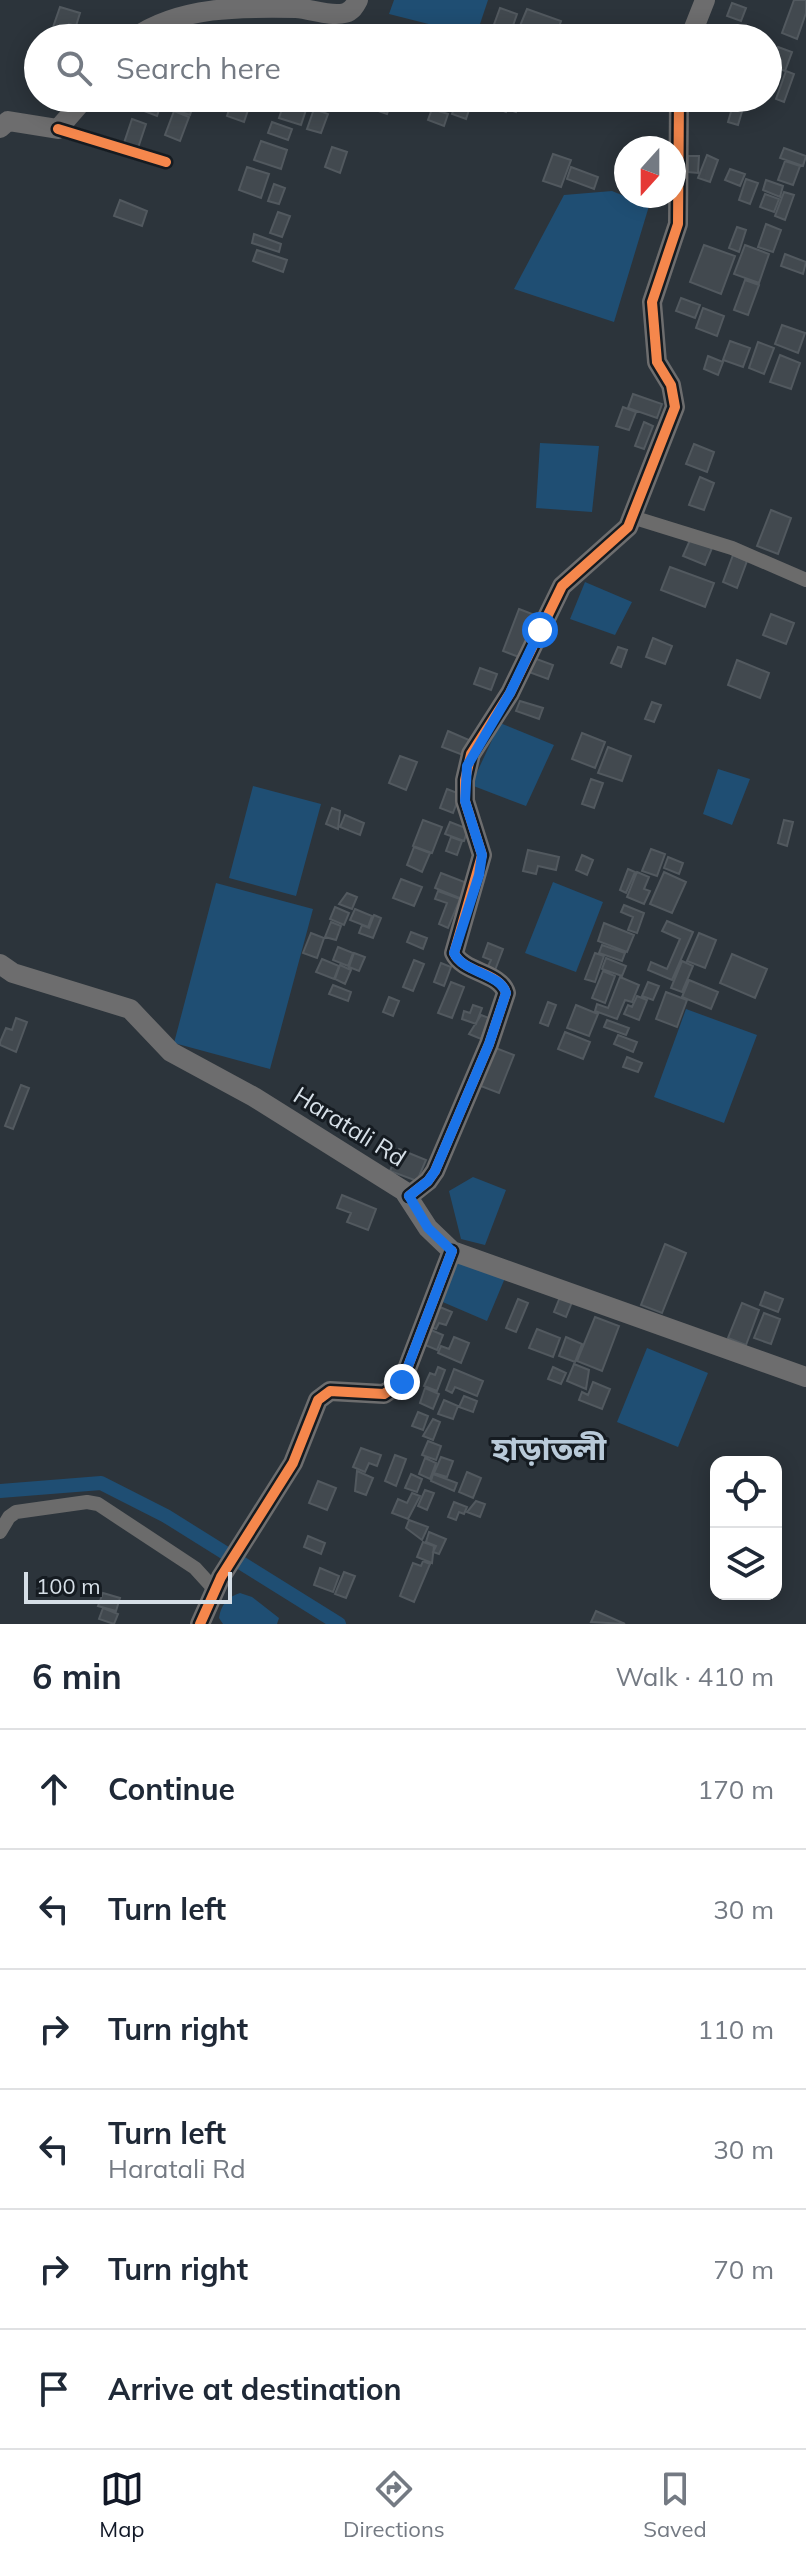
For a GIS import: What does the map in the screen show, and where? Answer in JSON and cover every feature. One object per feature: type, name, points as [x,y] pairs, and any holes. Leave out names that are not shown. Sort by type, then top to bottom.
[{"type":"street","points":[[158,24],[189,14],[298,8],[345,13],[353,9],[358,0]]},
{"type":"street","points":[[696,24],[705,0]]},
{"type":"street","points":[[58,129],[73,112]]},
{"type":"street","points":[[409,1196],[435,1171],[489,1044],[506,993],[502,985],[459,962],[454,953],[479,875],[482,855],[465,801],[467,766],[510,693],[562,586],[624,534],[675,407],[671,385],[657,362],[652,302],[678,224],[679,112]]},
{"type":"street","points":[[0,128],[8,121],[58,129],[166,162]]},
{"type":"street","points":[[632,517],[732,548],[806,580]]},
{"type":"street","name":"Haratali Rd","points":[[0,964],[13,973],[130,1009],[171,1052],[254,1097],[409,1196],[428,1228],[452,1251],[806,1377]]},
{"type":"street","points":[[200,1624],[218,1584],[293,1463],[323,1394],[330,1391],[373,1396],[391,1392],[402,1382],[452,1251]]},
{"type":"street","points":[[0,1532],[16,1512],[87,1502],[98,1504],[218,1584]]},
{"type":"water","points":[[394,0],[488,0],[480,24],[429,24],[389,14]]},
{"type":"water","points":[[612,191],[614,208],[648,208],[614,322],[514,289],[564,195]]},
{"type":"water","points":[[540,443],[599,446],[592,512],[536,508]]},
{"type":"water","points":[[585,582],[632,602],[615,635],[570,619]]},
{"type":"water","points":[[500,723],[554,745],[526,806],[471,785]]},
{"type":"water","points":[[718,769],[750,779],[732,825],[703,814]]},
{"type":"water","points":[[253,786],[321,804],[296,896],[229,878]]},
{"type":"water","points":[[553,882],[603,902],[576,972],[525,953]]},
{"type":"water","points":[[216,883],[313,909],[270,1069],[174,1043]]},
{"type":"water","points":[[686,1009],[757,1035],[724,1123],[654,1097]]},
{"type":"water","points":[[473,1177],[506,1190],[485,1245],[461,1239],[449,1191]]},
{"type":"water","points":[[455,1258],[505,1278],[487,1321],[438,1300]]},
{"type":"water","points":[[647,1348],[708,1373],[678,1447],[617,1422]]},
{"type":"water","points":[[240,1593],[252,1597],[279,1618],[277,1624],[223,1624],[219,1618],[223,1605]]},
{"type":"building","points":[[794,0],[806,0],[806,13],[797,39],[782,33]]},
{"type":"building","points":[[732,3],[746,8],[741,21],[727,16]]},
{"type":"building","points":[[60,7],[80,13],[77,24],[54,24]]},
{"type":"building","points":[[500,8],[517,14],[514,24],[494,24]]},
{"type":"building","points":[[527,9],[561,21],[560,24],[521,24]]},
{"type":"building","points":[[782,48],[792,52],[785,71],[782,70]]},
{"type":"building","points":[[786,71],[794,74],[784,102],[782,101],[782,82]]},
{"type":"building","points":[[174,112],[189,117],[180,141],[165,135]]},
{"type":"building","points":[[228,112],[247,112],[244,122],[227,116]]},
{"type":"building","points":[[281,112],[305,112],[301,125],[279,118]]},
{"type":"building","points":[[313,112],[328,114],[321,133],[307,129]]},
{"type":"building","points":[[431,112],[448,114],[444,126],[428,120]]},
{"type":"building","points":[[453,112],[468,112],[466,119]]},
{"type":"building","points":[[731,112],[742,112],[738,125],[728,122]]},
{"type":"building","points":[[132,119],[146,124],[138,148],[124,143]]},
{"type":"building","points":[[272,122],[292,129],[288,140],[268,133]]},
{"type":"building","points":[[261,141],[287,150],[281,169],[254,160]]},
{"type":"building","points":[[332,147],[347,152],[340,173],[325,167]]},
{"type":"building","points":[[784,148],[806,156],[803,166],[780,158]]},
{"type":"building","points":[[553,154],[571,160],[561,187],[543,181]]},
{"type":"building","points":[[707,155],[718,160],[710,182],[698,178]]},
{"type":"building","points":[[688,156],[699,156],[698,173],[688,172]]},
{"type":"building","points":[[785,161],[800,166],[793,185],[778,180]]},
{"type":"building","points":[[247,167],[269,174],[261,198],[239,190]]},
{"type":"building","points":[[571,167],[598,177],[594,189],[567,179]]},
{"type":"building","points":[[730,169],[745,174],[740,186],[725,180]]},
{"type":"building","points":[[746,179],[758,183],[750,204],[739,200]]},
{"type":"building","points":[[766,180],[783,186],[780,197],[763,190]]},
{"type":"building","points":[[274,184],[285,188],[279,204],[268,201]]},
{"type":"building","points":[[784,192],[794,195],[785,220],[775,216]]},
{"type":"building","points":[[765,194],[779,199],[774,212],[760,207]]},
{"type":"building","points":[[120,200],[147,211],[142,226],[114,216]]},
{"type":"building","points":[[278,212],[290,216],[282,237],[270,233]]},
{"type":"building","points":[[766,224],[781,230],[773,252],[758,247]]},
{"type":"building","points":[[737,227],[746,230],[739,252],[729,248]]},
{"type":"building","points":[[254,234],[281,244],[279,252],[252,243]]},
{"type":"building","points":[[704,245],[735,256],[721,294],[690,282]]},
{"type":"building","points":[[745,245],[769,254],[759,283],[734,274]]},
{"type":"building","points":[[257,250],[287,260],[283,272],[253,261]]},
{"type":"building","points":[[785,254],[806,262],[803,274],[781,266]]},
{"type":"building","points":[[745,280],[759,285],[748,315],[734,310]]},
{"type":"building","points":[[681,298],[700,305],[695,318],[676,311]]},
{"type":"building","points":[[703,308],[724,316],[717,336],[696,328]]},
{"type":"building","points":[[782,325],[805,333],[798,353],[775,344]]},
{"type":"building","points":[[730,341],[750,348],[743,367],[723,360]]},
{"type":"building","points":[[758,342],[774,348],[764,374],[749,368]]},
{"type":"building","points":[[780,355],[800,363],[791,389],[770,382]]},
{"type":"building","points":[[708,356],[723,362],[718,375],[704,369]]},
{"type":"building","points":[[633,394],[662,404],[657,418],[628,408]]},
{"type":"building","points":[[623,407],[636,412],[629,430],[616,426]]},
{"type":"building","points":[[644,422],[653,426],[644,449],[635,446]]},
{"type":"building","points":[[694,444],[714,452],[707,472],[686,464]]},
{"type":"building","points":[[700,477],[714,483],[704,510],[689,505]]},
{"type":"building","points":[[771,510],[791,518],[778,554],[757,546]]},
{"type":"building","points":[[690,540],[712,548],[705,565],[683,556]]},
{"type":"building","points":[[733,555],[747,561],[737,588],[723,582]]},
{"type":"building","points":[[670,567],[714,583],[705,607],[661,590]]},
{"type":"building","points":[[519,609],[540,617],[524,659],[503,651]]},
{"type":"building","points":[[771,614],[794,623],[786,644],[763,635]]},
{"type":"building","points":[[653,638],[672,646],[665,664],[646,657]]},
{"type":"building","points":[[618,647],[627,650],[621,667],[611,663]]},
{"type":"building","points":[[531,657],[553,665],[548,679],[526,671]]},
{"type":"building","points":[[737,660],[769,673],[760,698],[728,685]]},
{"type":"building","points":[[480,668],[497,674],[491,690],[474,684]]},
{"type":"building","points":[[520,701],[543,708],[539,719],[516,711]]},
{"type":"building","points":[[652,702],[661,705],[654,722],[645,719]]},
{"type":"building","points":[[448,731],[469,740],[463,755],[442,747]]},
{"type":"building","points":[[582,733],[605,742],[595,768],[572,759]]},
{"type":"building","points":[[608,747],[631,756],[622,781],[598,773]]},
{"type":"building","points":[[400,756],[417,762],[406,790],[389,783]]},
{"type":"building","points":[[591,779],[603,783],[594,808],[582,804]]},
{"type":"building","points":[[447,789],[460,794],[453,813],[440,808]]},
{"type":"building","points":[[332,808],[340,811],[338,829],[326,824]]},
{"type":"building","points":[[345,815],[364,823],[360,835],[340,827]]},
{"type":"building","points":[[423,820],[442,827],[432,853],[413,846]]},
{"type":"building","points":[[784,820],[793,822],[787,846],[778,843]]},
{"type":"building","points":[[450,822],[468,829],[464,841],[445,834]]},
{"type":"building","points":[[451,837],[462,841],[457,855],[446,851]]},
{"type":"building","points":[[414,847],[430,853],[422,872],[407,865]]},
{"type":"building","points":[[651,849],[665,854],[657,876],[642,871]]},
{"type":"building","points":[[528,850],[559,857],[556,870],[538,866],[536,874],[523,871]]},
{"type":"building","points":[[582,855],[593,860],[587,875],[576,870]]},
{"type":"building","points":[[668,857],[683,863],[679,874],[664,868]]},
{"type":"building","points":[[628,869],[635,872],[626,893],[620,890]]},
{"type":"building","points":[[637,872],[649,877],[644,889],[650,891],[644,904],[627,897]]},
{"type":"building","points":[[664,872],[686,882],[672,913],[650,904]]},
{"type":"building","points":[[441,873],[467,883],[462,899],[435,888]]},
{"type":"building","points":[[401,879],[422,887],[414,906],[393,898]]},
{"type":"building","points":[[438,891],[460,899],[448,928],[439,924],[447,903],[435,899]]},
{"type":"building","points":[[347,893],[357,897],[352,909],[339,904]]},
{"type":"building","points":[[624,905],[644,913],[637,933],[628,930],[633,917],[621,912]]},
{"type":"building","points":[[335,907],[349,913],[344,925],[330,919]]},
{"type":"building","points":[[355,909],[372,916],[368,927],[350,920]]},
{"type":"building","points":[[374,915],[381,918],[373,938],[359,933],[362,925],[369,928]]},
{"type":"building","points":[[667,921],[693,932],[672,980],[648,970],[651,962],[667,969],[680,939],[662,931]]},
{"type":"building","points":[[331,922],[341,926],[336,940],[325,937]]},
{"type":"building","points":[[604,923],[634,935],[627,952],[598,941]]},
{"type":"building","points":[[411,932],[427,938],[423,949],[407,942]]},
{"type":"building","points":[[311,933],[324,938],[317,958],[303,953]]},
{"type":"building","points":[[699,933],[716,940],[705,968],[687,961]]},
{"type":"building","points":[[488,943],[503,949],[494,973],[486,970],[491,960],[483,957]]},
{"type":"building","points":[[602,945],[625,953],[622,961],[599,953]]},
{"type":"building","points":[[338,947],[353,953],[348,966],[333,960]]},
{"type":"building","points":[[354,953],[365,957],[359,971],[349,967]]},
{"type":"building","points":[[595,953],[604,956],[595,982],[585,979]]},
{"type":"building","points":[[732,954],[767,969],[755,998],[720,983]]},
{"type":"building","points":[[606,958],[626,966],[622,976],[602,969]]},
{"type":"building","points":[[322,959],[339,966],[334,979],[316,972]]},
{"type":"building","points":[[414,960],[424,964],[413,991],[403,987]]},
{"type":"building","points":[[682,961],[693,966],[682,992],[671,988]]},
{"type":"building","points":[[441,963],[451,967],[444,986],[434,982]]},
{"type":"building","points":[[340,965],[351,970],[345,984],[335,979]]},
{"type":"building","points":[[603,971],[615,976],[605,1003],[592,998]]},
{"type":"building","points":[[620,977],[639,985],[632,1002],[625,1000],[617,1019],[595,1011],[597,1004],[608,1008]]},
{"type":"building","points":[[689,980],[718,992],[711,1009],[682,997]]},
{"type":"building","points":[[451,982],[464,987],[452,1018],[438,1013]]},
{"type":"building","points":[[648,982],[659,986],[653,1000],[642,996]]},
{"type":"building","points":[[333,985],[351,992],[348,1001],[329,994]]},
{"type":"building","points":[[666,992],[687,1000],[677,1027],[656,1019]]},
{"type":"building","points":[[637,996],[647,1000],[639,1020],[624,1014]]},
{"type":"building","points":[[389,997],[399,1001],[393,1016],[383,1012]]},
{"type":"building","points":[[548,1002],[556,1005],[548,1026],[540,1023]]},
{"type":"building","points":[[473,1005],[482,1008],[476,1024],[462,1019],[464,1011],[470,1013]]},
{"type":"building","points":[[576,1005],[598,1014],[589,1036],[567,1028]]},
{"type":"building","points":[[481,1015],[489,1018],[481,1039],[469,1034]]},
{"type":"building","points":[[16,1018],[27,1022],[16,1052],[0,1045],[0,1042],[6,1028],[12,1030]]},
{"type":"building","points":[[607,1020],[629,1028],[626,1035],[604,1027]]},
{"type":"building","points":[[565,1032],[590,1042],[583,1059],[558,1049]]},
{"type":"building","points":[[618,1035],[637,1042],[633,1052],[614,1044]]},
{"type":"building","points":[[493,1047],[514,1055],[499,1093],[478,1085]]},
{"type":"building","points":[[627,1057],[642,1063],[638,1072],[623,1067]]},
{"type":"building","points":[[21,1085],[29,1088],[13,1129],[5,1126]]},
{"type":"building","points":[[399,1149],[426,1160],[417,1181],[390,1171]]},
{"type":"building","points":[[342,1195],[376,1209],[368,1230],[347,1222],[351,1213],[337,1208]]},
{"type":"building","points":[[665,1244],[686,1253],[662,1313],[641,1305]]},
{"type":"building","points":[[562,1292],[574,1297],[566,1317],[554,1312]]},
{"type":"building","points":[[765,1292],[783,1299],[778,1312],[760,1305]]},
{"type":"building","points":[[518,1299],[528,1303],[516,1332],[506,1328]]},
{"type":"building","points":[[742,1303],[759,1310],[746,1345],[728,1338]]},
{"type":"building","points":[[435,1305],[452,1312],[446,1325],[439,1323],[436,1329],[427,1326]]},
{"type":"building","points":[[764,1313],[780,1319],[771,1344],[754,1338]]},
{"type":"building","points":[[595,1317],[619,1326],[602,1371],[577,1361]]},
{"type":"building","points":[[537,1329],[560,1338],[553,1357],[529,1348]]},
{"type":"building","points":[[431,1330],[443,1335],[437,1350],[425,1345]]},
{"type":"building","points":[[454,1337],[469,1343],[461,1363],[438,1353],[441,1346],[449,1349]]},
{"type":"building","points":[[566,1337],[582,1344],[575,1362],[559,1356]]},
{"type":"building","points":[[574,1364],[589,1370],[586,1389],[567,1381]]},
{"type":"building","points":[[438,1367],[445,1370],[437,1391],[424,1386],[430,1373],[435,1375]]},
{"type":"building","points":[[553,1367],[566,1373],[561,1384],[548,1379]]},
{"type":"building","points":[[454,1369],[483,1381],[477,1396],[455,1387],[452,1393],[446,1390]]},
{"type":"building","points":[[593,1382],[610,1389],[602,1409],[579,1400],[582,1392],[588,1395]]},
{"type":"building","points":[[425,1388],[439,1394],[433,1409],[420,1403]]},
{"type":"building","points":[[464,1396],[477,1401],[473,1412],[459,1407]]},
{"type":"building","points":[[444,1400],[458,1406],[453,1419],[438,1414]]},
{"type":"building","points":[[418,1412],[428,1416],[423,1430],[412,1426]]},
{"type":"building","points":[[433,1419],[440,1422],[433,1440],[423,1436]]},
{"type":"building","points":[[428,1441],[441,1446],[436,1460],[422,1455]]},
{"type":"building","points":[[361,1448],[381,1455],[377,1466],[369,1463],[365,1472],[353,1467]]},
{"type":"building","points":[[395,1455],[406,1459],[396,1486],[385,1481]]},
{"type":"building","points":[[441,1457],[453,1461],[447,1477],[434,1473]]},
{"type":"building","points":[[425,1458],[436,1463],[430,1479],[419,1474]]},
{"type":"building","points":[[357,1471],[373,1478],[366,1495],[355,1491]]},
{"type":"building","points":[[467,1472],[481,1478],[473,1498],[459,1492]]},
{"type":"building","points":[[411,1474],[422,1479],[417,1492],[405,1488]]},
{"type":"building","points":[[433,1474],[457,1483],[454,1491],[431,1481]]},
{"type":"building","points":[[318,1481],[336,1488],[327,1510],[309,1503]]},
{"type":"building","points":[[425,1490],[434,1493],[427,1510],[418,1506]]},
{"type":"building","points":[[412,1493],[420,1496],[408,1519],[392,1513],[398,1499],[407,1503]]},
{"type":"building","points":[[476,1501],[485,1504],[480,1517],[467,1512]]},
{"type":"building","points":[[454,1502],[467,1507],[464,1514],[459,1512],[456,1520],[448,1517]]},
{"type":"building","points":[[409,1520],[428,1527],[422,1540],[406,1528]]},
{"type":"building","points":[[429,1532],[446,1539],[439,1554],[433,1552],[436,1546],[426,1542]]},
{"type":"building","points":[[308,1536],[325,1543],[321,1554],[304,1547]]},
{"type":"building","points":[[423,1542],[434,1546],[432,1563],[417,1557]]},
{"type":"building","points":[[423,1561],[430,1564],[414,1602],[400,1596],[413,1563],[421,1566]]},
{"type":"building","points":[[320,1568],[339,1576],[333,1592],[314,1585]]},
{"type":"building","points":[[344,1572],[355,1576],[346,1598],[335,1594]]},
{"type":"building","points":[[103,1593],[120,1598],[116,1611],[98,1606]]},
{"type":"building","points":[[103,1608],[118,1614],[114,1624],[99,1619]]},
{"type":"building","points":[[596,1611],[625,1624],[591,1622]]},
{"type":"waterway","points":[[0,1491],[101,1483],[166,1516],[339,1624]]},
{"type":"cycle path","points":[[409,1196],[435,1171],[489,1044],[506,993],[497,981],[465,965],[454,953],[482,855],[465,801],[465,780],[471,754],[510,693],[562,586],[628,527],[675,407],[671,385],[657,362],[652,302],[678,224],[679,112]]},
{"type":"cycle path","points":[[58,129],[166,162]]},
{"type":"cycle path","points":[[200,1624],[221,1577],[293,1463],[318,1400],[330,1391],[384,1394],[402,1382],[452,1251]]},
{"type":"district","name":"হাড়াতলী","points":[[549,1448]]},
{"type":"route","points":[[402,1382],[452,1251],[428,1228],[409,1196],[435,1171],[489,1044],[506,993],[502,985],[459,962],[454,953],[479,875],[482,855],[465,801],[467,766],[471,754],[510,693],[540,630]]}]
